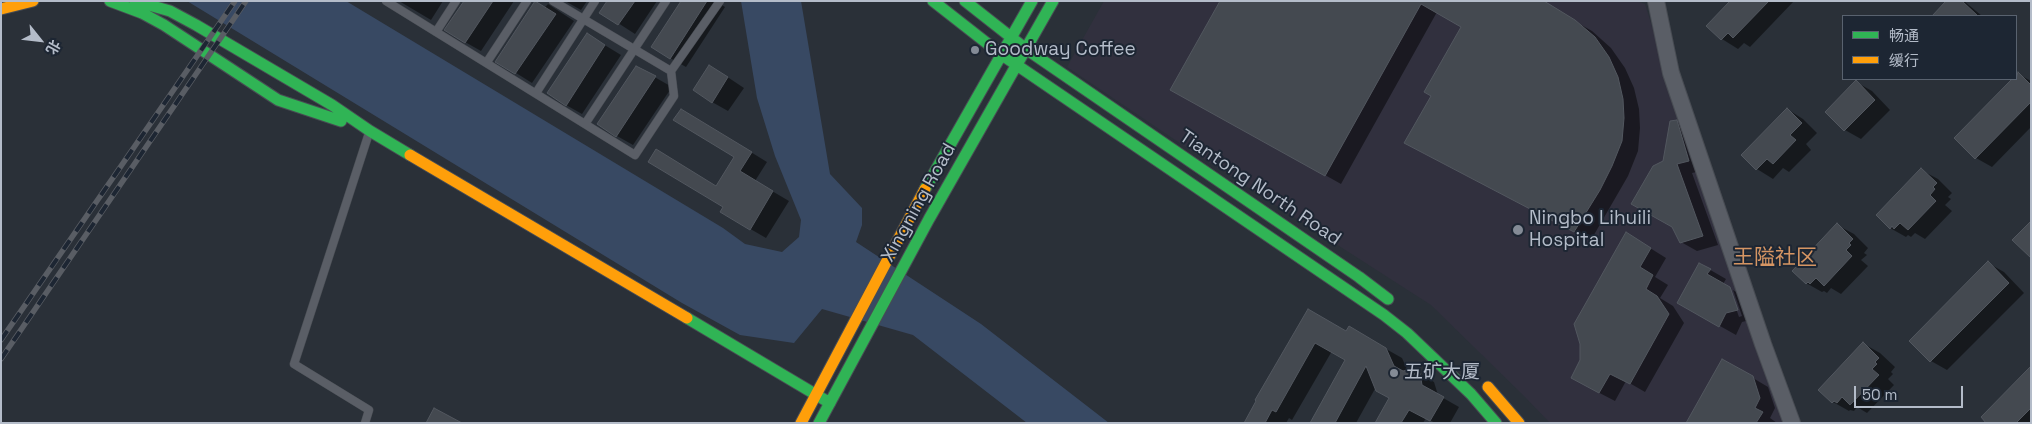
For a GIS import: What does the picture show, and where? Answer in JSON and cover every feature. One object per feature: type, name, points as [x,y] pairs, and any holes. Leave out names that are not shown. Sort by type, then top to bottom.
[{"type":"main road","points":[[1,9],[33,1]]},
{"type":"main road","points":[[110,1],[142,13],[164,25],[278,100],[370,132]]},
{"type":"main road","points":[[135,1],[170,11],[196,25],[332,105],[370,132],[830,402]]},
{"type":"main road","points":[[933,1],[1002,55],[1384,315],[1407,333],[1471,394],[1496,423]]},
{"type":"main road","name":"Tiantong North Road","points":[[966,1],[1026,49],[1359,276],[1400,308]]},
{"type":"main road","name":"Xingning Road","points":[[801,423],[913,211],[1032,1]]},
{"type":"main road","name":"Xingning Road","points":[[819,423],[929,220],[1053,1]]},
{"type":"main road","points":[[1478,377],[1519,423]]},
{"type":"street","points":[[1656,1],[1671,73],[1763,344],[1792,423]]},
{"type":"lane","points":[[386,1],[636,155],[674,96],[672,71],[720,1]]},
{"type":"lane","points":[[436,32],[456,1]]},
{"type":"lane","points":[[487,62],[527,1]]},
{"type":"lane","points":[[553,1],[672,71]]},
{"type":"lane","points":[[536,93],[594,1]]},
{"type":"lane","points":[[585,124],[666,1]]},
{"type":"lane","points":[[366,423],[369,410],[294,364],[370,132]]},
{"type":"shaded area","name":"Ningbo Lihuili Hospital","points":[[1104,1],[1637,1],[1645,4],[1666,71],[1789,423],[1550,423],[1431,305],[1199,156],[1067,67]]},
{"type":"water","points":[[187,1],[346,1],[723,228],[745,244],[782,252],[799,237],[801,220],[775,156],[757,98],[741,1],[801,1],[830,174],[862,208],[862,225],[856,242],[981,324],[1109,423],[1027,423],[913,335],[822,309],[794,343],[740,335],[682,303]]},
{"type":"building","points":[[464,1],[493,1],[465,43],[444,30]]},
{"type":"building","points":[[535,1],[556,14],[515,74],[495,62]]},
{"type":"building","points":[[607,1],[635,1],[618,25],[599,13]]},
{"type":"building","points":[[681,1],[707,1],[670,59],[651,47]]},
{"type":"building","points":[[1220,1],[1544,1],[1575,20],[1595,37],[1609,57],[1618,77],[1623,99],[1622,141],[1600,190],[1574,232],[1404,143],[1431,96],[1424,92],[1461,27],[1421,4],[1325,176],[1170,90]]},
{"type":"building","points":[[1730,1],[1769,1],[1733,38],[1728,33],[1721,40],[1706,26]]},
{"type":"building","points":[[1946,1],[1962,1],[1977,15],[1933,15]]},
{"type":"building","points":[[587,33],[605,45],[566,106],[547,93]]},
{"type":"building","points":[[709,65],[728,77],[712,103],[693,90]]},
{"type":"building","points":[[636,66],[656,76],[616,137],[597,124]]},
{"type":"building","points":[[2018,72],[2031,85],[2031,102],[1975,159],[1954,138],[2011,80],[2017,80]]},
{"type":"building","points":[[1856,80],[1875,100],[1844,131],[1825,112]]},
{"type":"building","points":[[1787,108],[1802,123],[1790,135],[1796,140],[1773,164],[1767,159],[1756,170],[1741,155]]},
{"type":"building","points":[[681,109],[752,152],[740,171],[773,191],[750,230],[720,212],[723,207],[648,162],[656,149],[716,186],[734,157],[673,120]]},
{"type":"building","points":[[1677,120],[1689,161],[1677,164],[1703,236],[1680,243],[1672,227],[1631,204],[1653,166],[1663,161],[1670,121]]},
{"type":"building","points":[[1921,168],[1937,183],[1930,195],[1936,201],[1908,230],[1900,223],[1894,229],[1892,226],[1890,229],[1876,215]]},
{"type":"building","points":[[2031,221],[2031,258],[2012,240]]},
{"type":"building","points":[[1837,223],[1853,239],[1849,243],[1851,245],[1846,250],[1852,256],[1824,286],[1816,278],[1810,284],[1808,282],[1806,284],[1792,271]]},
{"type":"building","points":[[1626,232],[1651,248],[1640,267],[1653,275],[1646,289],[1657,296],[1669,314],[1630,384],[1610,374],[1599,393],[1571,378],[1580,360],[1580,344],[1574,324]]},
{"type":"building","points":[[1988,261],[2009,283],[1930,362],[1909,341]]},
{"type":"building","points":[[1699,263],[1711,269],[1707,274],[1730,287],[1738,310],[1726,313],[1719,327],[1677,303]]},
{"type":"building","points":[[1308,309],[1346,331],[1349,326],[1386,348],[1394,366],[1403,371],[1413,369],[1420,373],[1422,385],[1444,397],[1430,421],[1409,410],[1401,423],[1375,423],[1389,398],[1376,391],[1366,366],[1335,423],[1310,423],[1345,360],[1315,343],[1276,412],[1272,410],[1265,423],[1244,423],[1255,400]]},
{"type":"building","points":[[1863,342],[1879,358],[1875,362],[1877,364],[1872,369],[1879,375],[1850,405],[1842,397],[1837,403],[1834,401],[1832,403],[1818,390]]},
{"type":"building","points":[[1722,359],[1753,376],[1760,398],[1755,408],[1763,412],[1756,423],[1686,423]]},
{"type":"building","points":[[2031,366],[2031,408],[2016,423],[1986,423],[1981,417]]},
{"type":"building","points":[[434,408],[462,423],[426,423]]},
{"type":"railway","points":[[1,340],[235,1]]},
{"type":"railway","points":[[1,359],[246,1]]},
{"type":"traffic: fast","points":[[110,1],[142,13],[164,25],[278,100],[341,121]]},
{"type":"traffic: fast","points":[[135,1],[170,11],[196,25],[332,105],[410,155]]},
{"type":"traffic: fast","points":[[933,1],[1002,55],[1384,315],[1407,333],[1471,394],[1496,423]]},
{"type":"traffic: fast","points":[[965,1],[1026,49],[1359,277],[1388,299]]},
{"type":"traffic: fast","points":[[925,189],[1032,1]]},
{"type":"traffic: fast","points":[[819,423],[929,219],[1053,1]]},
{"type":"traffic: fast","points":[[687,318],[830,403]]},
{"type":"traffic: slow","points":[[1,9],[33,1]]},
{"type":"traffic: slow","points":[[410,155],[687,318]]},
{"type":"traffic: slow","points":[[801,423],[925,189]]},
{"type":"traffic: slow","points":[[1488,387],[1519,423]]},
{"type":"place","name":"Goodway Coffee","points":[[975,50]]},
{"type":"place","name":"Ningbo Lihuili Hospital","points":[[1518,230]]},
{"type":"place","name":"五矿大厦","points":[[1394,373]]},
{"type":"district","name":"王隘社区","points":[[1775,258]]}]
